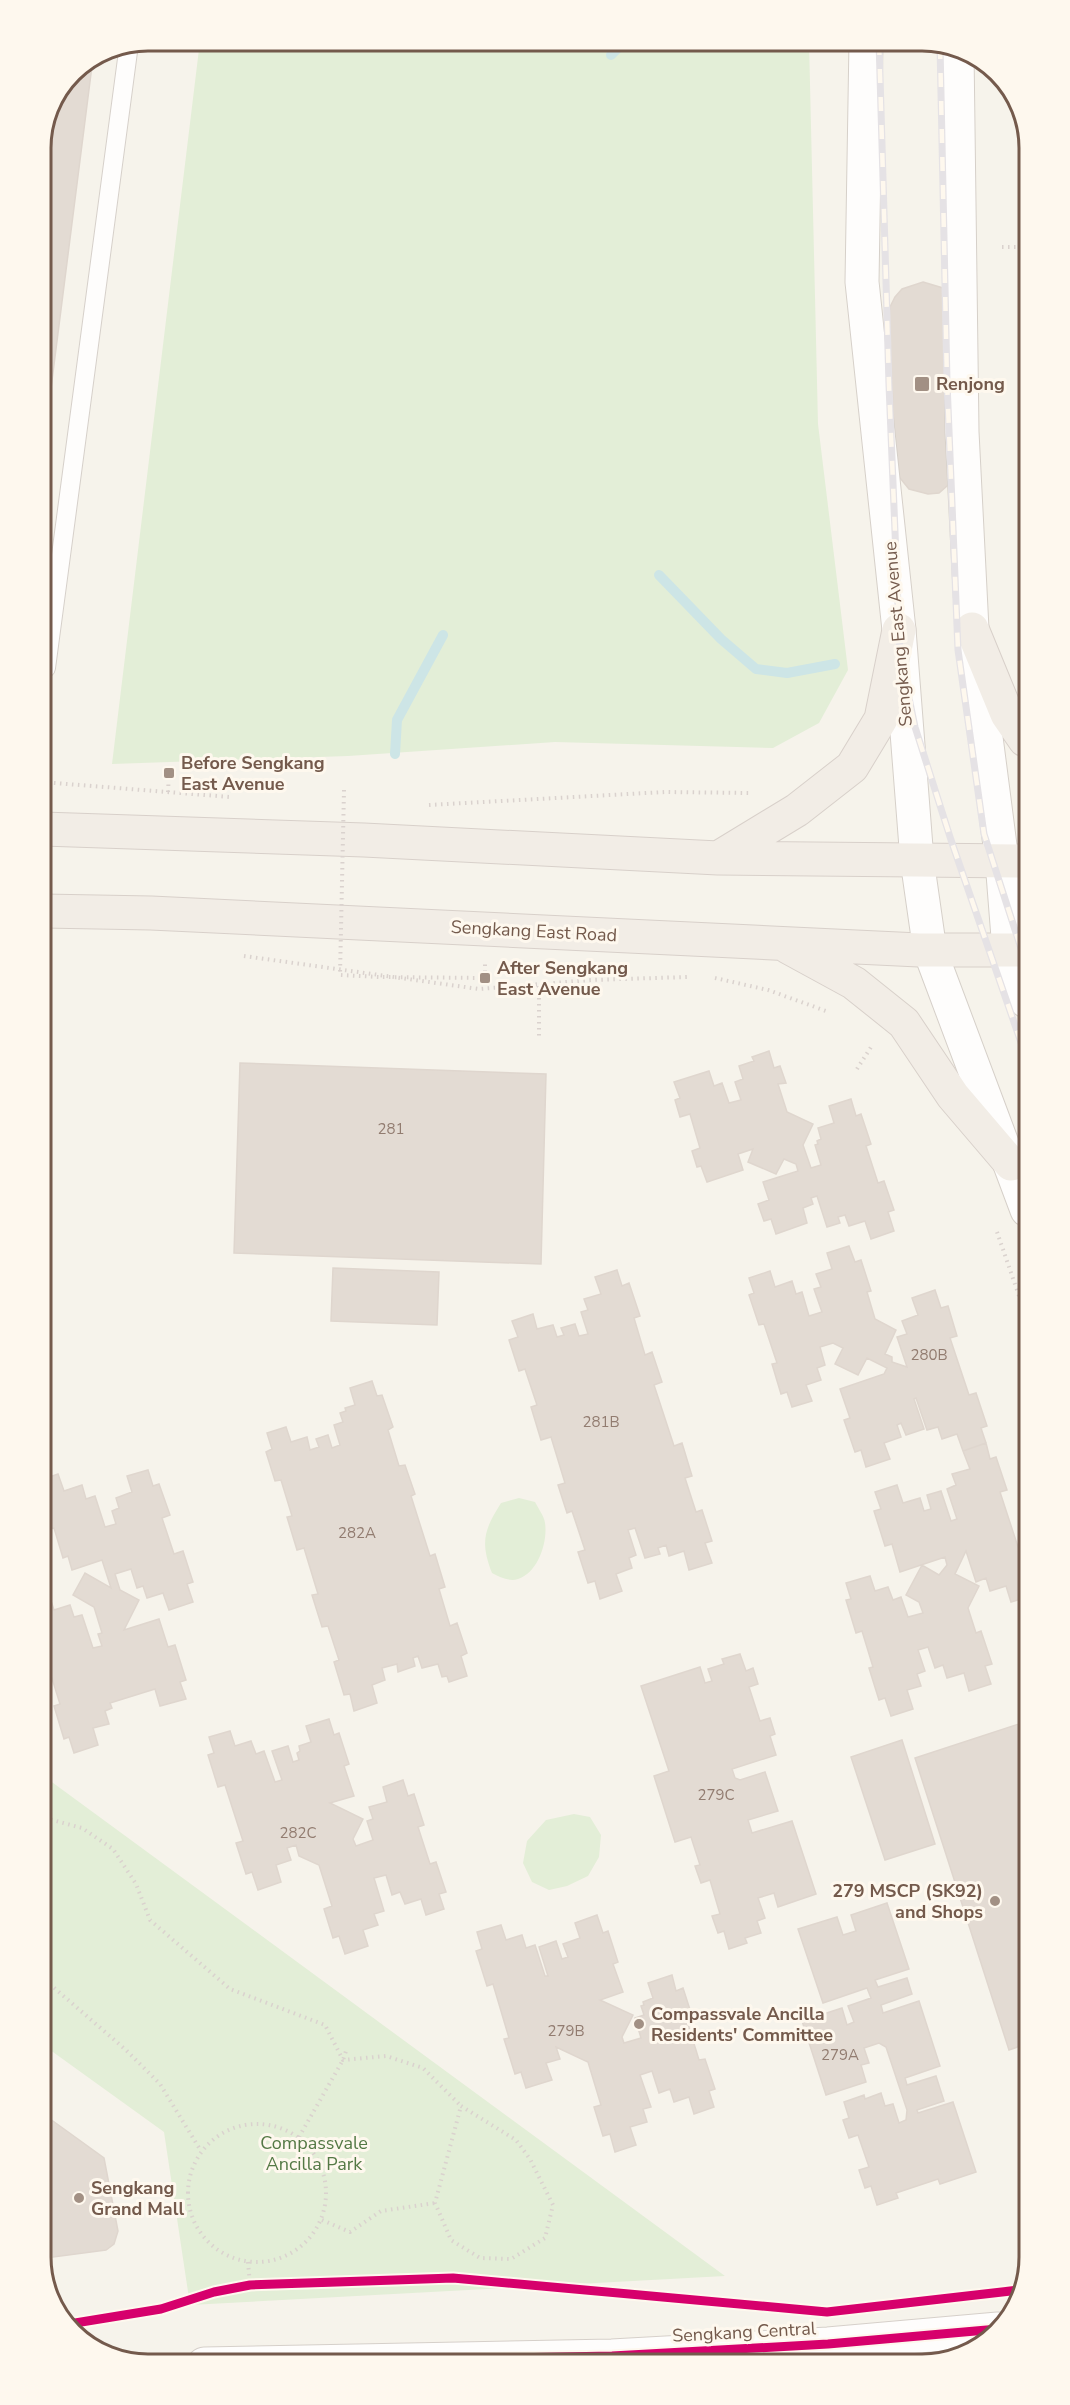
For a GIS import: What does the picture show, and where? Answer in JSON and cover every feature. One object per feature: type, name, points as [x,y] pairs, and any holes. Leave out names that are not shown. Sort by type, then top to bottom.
[{"type":"main road","name":"Sengkang East Avenue","points":[[866,51],[862,282],[899,630],[917,860],[930,951],[1019,1187]]},
{"type":"main road","points":[[957,57],[962,432],[972,629],[1014,861],[1017,950]]},
{"type":"main road","points":[[972,629],[1007,714],[1019,731]]},
{"type":"main road","points":[[718,858],[797,810],[852,767],[881,718],[899,630]]},
{"type":"main road","points":[[51,829],[364,840],[718,858],[1014,861]]},
{"type":"main road","name":"Sengkang East Road","points":[[51,911],[151,912],[930,951],[1017,950]]},
{"type":"main road","points":[[781,943],[855,983],[904,1023],[953,1096],[1011,1164]]},
{"type":"main road","name":"Sengkang Central","points":[[648,2354],[828,2344],[986,2330]]},
{"type":"lane","points":[[51,630],[128,53]]},
{"type":"path","points":[[1002,247],[1019,247]]},
{"type":"path","points":[[51,783],[238,797]]},
{"type":"path","points":[[344,790],[340,975],[485,978]]},
{"type":"path","points":[[422,805],[665,792],[748,794],[758,790]]},
{"type":"path","points":[[342,807],[353,808]]},
{"type":"path","points":[[232,954],[479,989],[539,986],[591,980],[698,977]]},
{"type":"path","points":[[710,977],[768,990],[833,1014]]},
{"type":"path","points":[[539,986],[539,1036]]},
{"type":"path","points":[[865,1037],[880,1050]]},
{"type":"path","points":[[857,1069],[873,1043]]},
{"type":"path","points":[[996,1229],[1019,1296]]},
{"type":"path","points":[[51,1820],[82,1828],[112,1849],[136,1884],[150,1920],[230,1989],[325,2025],[344,2060]]},
{"type":"path","points":[[51,1985],[126,2050],[160,2084],[201,2151]]},
{"type":"path","points":[[299,2137],[344,2060],[347,2048]]},
{"type":"path","points":[[344,2060],[386,2056],[423,2068],[461,2106],[516,2140],[530,2159],[553,2205],[545,2238],[511,2259],[480,2258],[451,2240],[435,2203],[461,2106]]},
{"type":"path","points":[[258,2123],[279,2126],[299,2137],[315,2153],[324,2174],[327,2197],[322,2220],[309,2239],[292,2253],[271,2262],[248,2262],[228,2256],[211,2245],[198,2229],[190,2210],[187,2189],[191,2169],[201,2151],[216,2136],[236,2126],[258,2123]]},
{"type":"path","points":[[322,2220],[350,2232],[381,2211],[435,2203]]},
{"type":"path","points":[[248,2262],[246,2286],[262,2285]]},
{"type":"green space","points":[[199,51],[809,51],[818,424],[848,670],[819,723],[773,748],[555,742],[348,756],[112,764]]},
{"type":"green space","points":[[519,1498],[535,1502],[544,1520],[546,1531],[536,1564],[525,1576],[511,1580],[492,1573],[485,1544],[491,1521],[501,1503]]},
{"type":"green space","name":"Compassvale Ancilla Park","points":[[51,1781],[725,2276],[190,2305],[164,2132],[51,2051]]},
{"type":"green space","points":[[574,1814],[590,1817],[601,1835],[599,1857],[588,1876],[567,1886],[549,1890],[532,1882],[523,1863],[527,1841],[546,1820]]},
{"type":"building","points":[[92,69],[51,388],[51,141],[58,111],[67,94],[79,79]]},
{"type":"building","name":"Renjong","points":[[923,282],[943,288],[951,296],[955,479],[939,493],[928,494],[909,489],[896,473],[889,318],[890,307],[902,289]]},
{"type":"building","points":[[769,1051],[774,1068],[780,1066],[786,1083],[778,1084],[787,1112],[813,1124],[803,1145],[811,1168],[821,1165],[815,1145],[821,1139],[818,1128],[834,1123],[829,1106],[851,1099],[856,1116],[861,1114],[871,1144],[866,1146],[878,1183],[884,1181],[894,1210],[888,1212],[894,1231],[871,1239],[865,1221],[849,1226],[845,1215],[838,1217],[840,1223],[827,1227],[817,1196],[811,1198],[813,1204],[803,1208],[807,1223],[776,1234],[771,1219],[764,1221],[758,1204],[769,1200],[763,1182],[798,1171],[796,1164],[784,1159],[776,1174],[748,1162],[753,1149],[738,1154],[743,1170],[707,1182],[701,1166],[697,1167],[692,1151],[700,1148],[690,1114],[680,1117],[675,1100],[680,1098],[674,1082],[709,1071],[714,1086],[722,1083],[729,1103],[741,1100],[735,1082],[743,1079],[739,1066],[754,1061],[752,1057]]},
{"type":"building","points":[[240,1063],[546,1074],[541,1264],[234,1253]]},
{"type":"building","points":[[849,1246],[855,1262],[861,1260],[871,1291],[867,1292],[875,1319],[896,1330],[885,1354],[892,1357],[892,1362],[907,1367],[897,1337],[907,1334],[902,1321],[918,1315],[912,1298],[935,1290],[941,1308],[948,1306],[957,1336],[950,1338],[969,1395],[976,1393],[987,1426],[981,1428],[986,1443],[963,1451],[957,1434],[942,1439],[938,1427],[927,1430],[916,1398],[914,1399],[924,1429],[906,1435],[901,1423],[897,1425],[901,1437],[884,1443],[890,1459],[866,1467],[861,1450],[855,1452],[844,1420],[850,1418],[840,1389],[884,1374],[887,1368],[867,1358],[858,1375],[835,1364],[843,1348],[833,1343],[820,1347],[825,1365],[817,1368],[821,1380],[806,1385],[812,1401],[792,1407],[787,1392],[781,1394],[772,1364],[777,1363],[764,1324],[759,1325],[749,1295],[754,1293],[749,1278],[770,1271],[775,1287],[792,1281],[796,1294],[802,1292],[809,1316],[822,1312],[814,1289],[821,1287],[816,1274],[832,1269],[827,1253]]},
{"type":"building","points":[[333,1268],[439,1272],[437,1325],[331,1321]]},
{"type":"building","points":[[617,1270],[622,1286],[629,1283],[640,1316],[634,1318],[645,1355],[652,1352],[662,1382],[654,1385],[674,1446],[682,1443],[692,1476],[685,1478],[696,1512],[702,1510],[712,1541],[705,1543],[712,1563],[689,1570],[684,1551],[669,1556],[666,1545],[658,1548],[660,1554],[645,1558],[635,1528],[628,1530],[636,1555],[629,1558],[632,1568],[616,1574],[622,1591],[600,1599],[595,1581],[588,1583],[578,1552],[585,1550],[572,1511],[567,1513],[558,1485],[565,1483],[551,1437],[541,1440],[531,1407],[537,1405],[525,1369],[519,1371],[509,1340],[518,1337],[512,1321],[533,1314],[537,1329],[553,1325],[557,1337],[564,1335],[561,1328],[575,1324],[579,1336],[588,1334],[581,1312],[588,1310],[584,1299],[601,1294],[595,1277]]},
{"type":"building","points":[[372,1381],[377,1396],[382,1395],[393,1427],[388,1430],[399,1466],[405,1465],[415,1494],[411,1496],[430,1556],[435,1554],[445,1587],[439,1589],[450,1626],[457,1623],[467,1653],[461,1656],[467,1676],[449,1682],[447,1676],[442,1677],[438,1664],[422,1668],[418,1656],[413,1658],[415,1666],[398,1672],[397,1664],[382,1668],[385,1680],[372,1685],[377,1703],[354,1711],[350,1694],[344,1695],[334,1662],[339,1660],[328,1626],[322,1627],[312,1595],[318,1594],[304,1548],[297,1550],[287,1517],[292,1516],[281,1480],[275,1481],[266,1452],[272,1449],[267,1433],[286,1427],[291,1442],[307,1437],[310,1450],[319,1447],[316,1439],[328,1435],[332,1448],[340,1445],[334,1425],[343,1422],[340,1413],[346,1411],[345,1408],[355,1405],[350,1388]]},
{"type":"building","points":[[986,1443],[990,1459],[996,1457],[1007,1490],[1000,1492],[1019,1547],[1019,1600],[1011,1602],[1006,1586],[990,1591],[986,1578],[976,1582],[966,1551],[955,1574],[979,1586],[968,1608],[976,1633],[981,1631],[992,1664],[985,1666],[991,1684],[969,1691],[964,1673],[947,1678],[943,1665],[935,1668],[928,1647],[918,1650],[925,1671],[917,1674],[921,1686],[907,1690],[913,1709],[891,1716],[885,1698],[879,1700],[869,1668],[873,1667],[862,1631],[856,1633],[846,1600],[851,1599],[846,1583],[870,1576],[875,1591],[888,1587],[893,1600],[901,1597],[908,1617],[923,1613],[919,1602],[906,1595],[922,1565],[939,1575],[947,1565],[945,1557],[900,1572],[892,1544],[885,1546],[874,1511],[881,1509],[875,1492],[897,1485],[903,1503],[920,1498],[924,1511],[931,1509],[927,1495],[941,1491],[951,1521],[957,1519],[947,1489],[956,1485],[952,1474],[970,1469],[963,1451]]},
{"type":"building","points":[[148,1470],[153,1486],[159,1484],[170,1515],[162,1518],[174,1554],[183,1551],[193,1582],[187,1584],[193,1602],[169,1610],[163,1593],[147,1598],[143,1586],[137,1588],[131,1569],[115,1574],[120,1590],[139,1600],[124,1630],[159,1619],[168,1647],[175,1645],[186,1680],[180,1682],[186,1699],[160,1706],[155,1689],[110,1703],[112,1708],[105,1711],[109,1724],[93,1728],[98,1745],[74,1753],[69,1737],[64,1739],[54,1706],[60,1704],[51,1675],[51,1601],[54,1610],[70,1605],[74,1617],[82,1615],[93,1648],[102,1646],[98,1634],[102,1633],[94,1607],[73,1595],[85,1573],[111,1588],[102,1560],[72,1570],[68,1556],[63,1558],[54,1528],[51,1528],[51,1476],[58,1474],[64,1491],[82,1485],[86,1499],[95,1496],[105,1527],[116,1524],[112,1511],[119,1508],[116,1498],[132,1492],[127,1476]]},
{"type":"building","points":[[740,1654],[746,1671],[753,1668],[758,1684],[749,1687],[760,1721],[770,1718],[775,1734],[770,1736],[776,1755],[732,1769],[735,1778],[740,1780],[765,1772],[778,1811],[748,1820],[752,1833],[792,1821],[816,1894],[778,1907],[774,1893],[758,1898],[765,1918],[757,1921],[761,1933],[745,1938],[747,1943],[729,1949],[724,1931],[718,1933],[712,1916],[720,1914],[710,1880],[701,1883],[695,1866],[700,1865],[691,1837],[675,1842],[654,1776],[669,1771],[641,1686],[700,1667],[705,1683],[712,1681],[708,1669],[724,1664],[722,1659]]},
{"type":"building","points":[[329,1719],[334,1735],[339,1733],[349,1764],[344,1766],[354,1796],[330,1803],[363,1819],[353,1839],[356,1846],[373,1840],[367,1821],[373,1819],[369,1807],[387,1802],[383,1787],[403,1780],[408,1796],[414,1794],[424,1825],[418,1827],[430,1864],[436,1862],[446,1892],[439,1894],[444,1909],[426,1915],[421,1899],[405,1904],[400,1892],[392,1895],[386,1875],[374,1878],[384,1911],[374,1914],[378,1925],[363,1930],[368,1946],[345,1954],[339,1936],[333,1938],[324,1909],[332,1906],[319,1865],[299,1856],[296,1845],[287,1848],[291,1860],[276,1865],[281,1882],[258,1890],[252,1872],[246,1874],[236,1843],[243,1841],[225,1785],[218,1787],[208,1755],[214,1753],[209,1737],[230,1731],[235,1746],[251,1741],[256,1754],[264,1751],[275,1782],[282,1780],[272,1751],[288,1746],[293,1762],[299,1760],[297,1753],[300,1751],[299,1746],[311,1742],[306,1726]]},
{"type":"building","name":"279 MSCP (SK92) and Shops","points":[[1019,1724],[1019,2046],[1009,2050],[915,1758]]},
{"type":"building","points":[[902,1740],[935,1844],[885,1860],[851,1757]]},
{"type":"building","points":[[887,1903],[909,1969],[875,1980],[878,1987],[907,1978],[912,1994],[881,2005],[883,2013],[919,2001],[940,2066],[905,2078],[907,2085],[936,2076],[944,2101],[917,2110],[918,2113],[953,2102],[976,2172],[940,2184],[938,2179],[896,2193],[898,2198],[877,2205],[871,2186],[865,2188],[859,2170],[869,2167],[858,2135],[849,2138],[843,2120],[849,2118],[844,2102],[864,2095],[865,2099],[881,2093],[885,2106],[893,2104],[899,2123],[906,2120],[907,2110],[886,2047],[879,2043],[864,2048],[869,2063],[861,2065],[866,2082],[826,2095],[802,2021],[842,2008],[847,2025],[854,2022],[848,2006],[871,1998],[867,1988],[823,2003],[798,1929],[837,1917],[843,1935],[856,1931],[851,1915]]},
{"type":"building","points":[[597,1915],[603,1933],[608,1931],[618,1962],[613,1964],[623,1992],[600,2000],[633,2015],[622,2037],[624,2043],[641,2038],[635,2018],[644,2015],[641,2006],[644,2005],[643,2002],[653,1998],[648,1983],[672,1975],[676,1991],[683,1988],[694,2022],[688,2024],[699,2060],[705,2059],[715,2089],[709,2091],[714,2107],[694,2114],[689,2097],[674,2102],[670,2089],[659,2093],[652,2071],[640,2075],[651,2107],[643,2109],[647,2122],[630,2127],[636,2145],[615,2152],[610,2134],[603,2136],[594,2107],[601,2105],[588,2062],[556,2047],[560,2059],[546,2063],[552,2080],[526,2088],[521,2072],[515,2074],[504,2039],[509,2038],[493,1984],[487,1986],[476,1951],[482,1949],[477,1932],[501,1925],[506,1940],[522,1935],[526,1948],[535,1945],[545,1976],[548,1976],[539,1947],[556,1941],[562,1959],[568,1957],[563,1944],[580,1938],[575,1923]]},
{"type":"building","name":"Sengkang Grand Mall","points":[[51,2120],[104,2158],[118,2231],[114,2244],[106,2250],[51,2257]]},
{"type":"waterway","points":[[611,55],[615,51]]},
{"type":"waterway","points":[[659,575],[721,639],[756,669],[787,673],[835,664]]},
{"type":"waterway","points":[[395,754],[397,720],[443,635]]},
{"type":"railway","points":[[879,51],[900,654],[915,727],[951,840],[1019,1037]]},
{"type":"railway","points":[[940,53],[947,382],[958,650],[984,834],[1019,942]]},
{"type":"cycle path","points":[[76,2323],[161,2309],[214,2292],[250,2285],[453,2278],[827,2312],[1013,2291]]},
{"type":"cycle path","points":[[648,2354],[828,2344],[986,2330]]},
{"type":"place","name":"Renjong","points":[[922,384]]},
{"type":"place","name":"Before Sengkang East Avenue","points":[[169,773]]},
{"type":"place","name":"After Sengkang East Avenue","points":[[485,978]]},
{"type":"place","name":"279 MSCP (SK92) and Shops","points":[[995,1901]]},
{"type":"place","name":"Compassvale Ancilla Residents' Committee","points":[[639,2024]]},
{"type":"place","name":"Sengkang Grand Mall","points":[[79,2198]]}]
